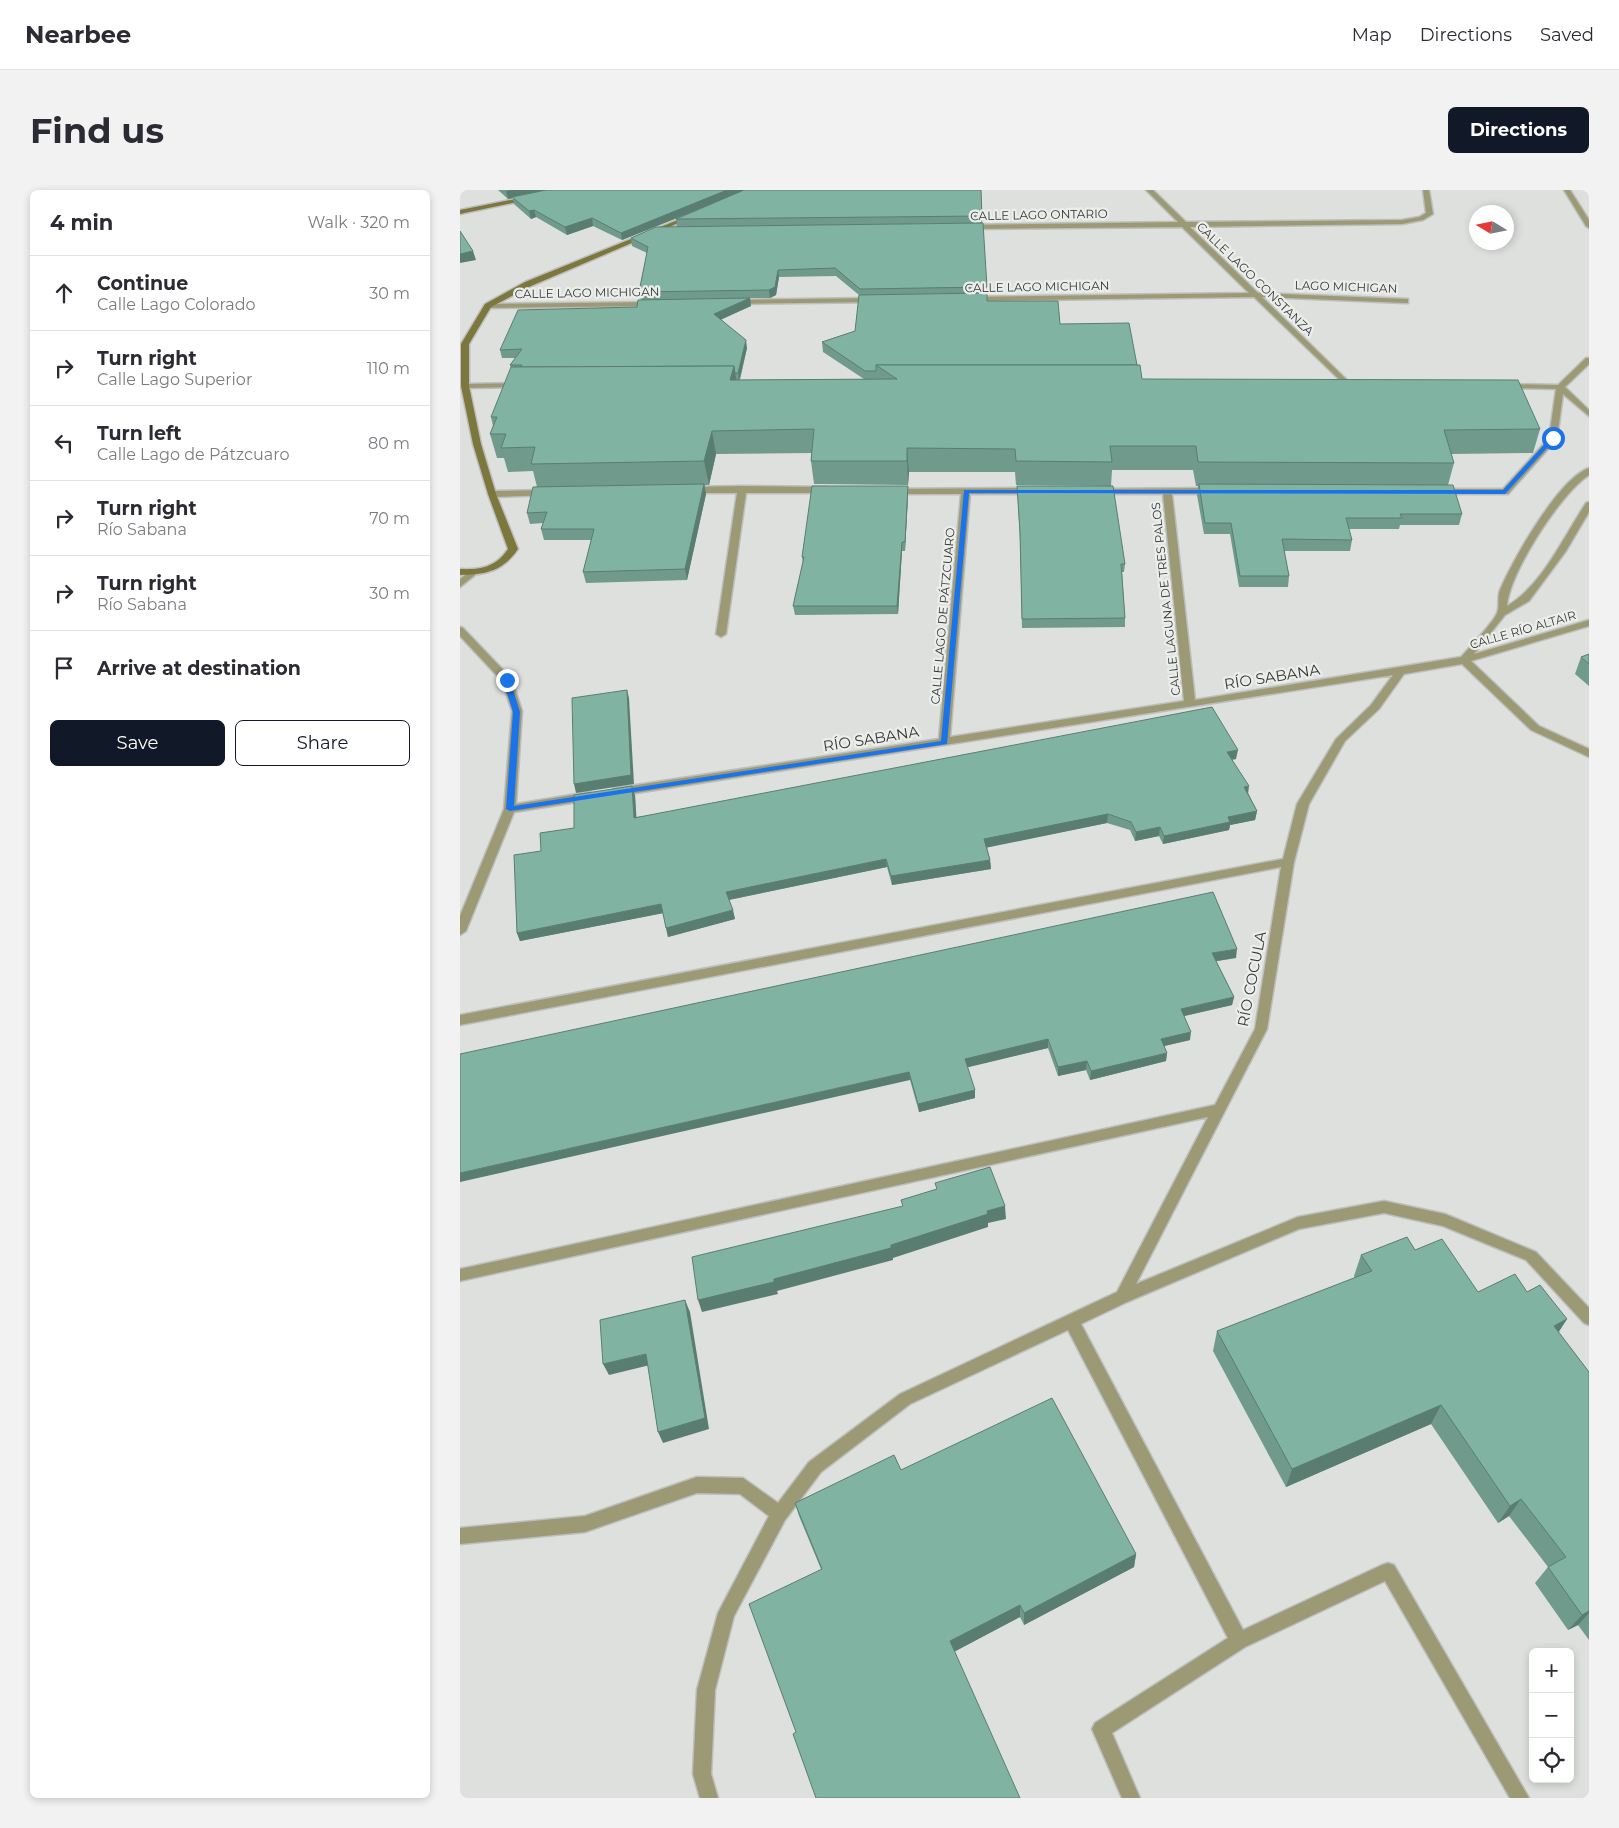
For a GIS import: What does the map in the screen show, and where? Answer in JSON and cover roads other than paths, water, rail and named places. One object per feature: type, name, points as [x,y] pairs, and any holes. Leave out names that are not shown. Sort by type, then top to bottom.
[{"type":"main road","points":[[460,212],[534,197]]},
{"type":"main road","points":[[460,572],[472,573],[492,569],[505,562],[512,549],[492,494],[477,444],[465,386],[465,344],[488,306],[528,284],[702,212]]},
{"type":"street","name":"CALLE LAGO CONSTANZA","points":[[1149,190],[1345,384]]},
{"type":"street","name":"CALLE LAGO ONTARIO","points":[[954,228],[1402,222],[1422,219],[1430,214],[1426,190]]},
{"type":"street","points":[[1567,190],[1589,226]]},
{"type":"street","points":[[656,231],[676,231]]},
{"type":"street","name":"CALLE LAGO MICHIGAN","points":[[957,299],[1257,295]]},
{"type":"street","name":"LAGO MICHIGAN","points":[[1257,295],[1405,300]]},
{"type":"street","points":[[728,302],[887,300]]},
{"type":"street","name":"CALLE LAGO MICHIGAN","points":[[488,306],[658,304]]},
{"type":"street","points":[[1430,492],[1505,492],[1553,438],[1560,387],[1589,360]]},
{"type":"street","points":[[1335,384],[1355,384]]},
{"type":"street","points":[[465,386],[534,385]]},
{"type":"street","points":[[1492,386],[1560,387],[1589,414]]},
{"type":"street","points":[[1502,613],[1504,591],[1545,516],[1566,490],[1589,471]]},
{"type":"street","points":[[721,634],[742,489]]},
{"type":"street","points":[[675,490],[840,490]]},
{"type":"street","points":[[879,490],[1043,491]]},
{"type":"street","name":"CALLE LAGUNA DE TRES PALOS","points":[[1167,490],[1190,705]]},
{"type":"street","name":"CALLE LAGO DE PÁTZCUARO","points":[[944,743],[966,491]]},
{"type":"street","points":[[1091,491],[1225,491]]},
{"type":"street","points":[[492,494],[559,493]]},
{"type":"street","points":[[1589,505],[1561,551],[1526,599],[1502,613],[1464,660],[1535,728],[1589,753]]},
{"type":"street","points":[[460,584],[472,573]]},
{"type":"street","name":"CALLE RÍO ALTAIR","points":[[1464,660],[1589,623]]},
{"type":"street","points":[[460,630],[507,680],[517,712],[510,809],[460,931]]},
{"type":"street","name":"RÍO SABANA","points":[[510,809],[1190,705],[1464,660]]},
{"type":"street","name":"RÍO COCULA","points":[[1122,1297],[1261,1029],[1288,862],[1304,804],[1341,740],[1374,707],[1401,671]]},
{"type":"street","points":[[460,1020],[1288,862]]},
{"type":"street","points":[[460,1275],[1221,1109]]},
{"type":"street","points":[[709,1798],[702,1774],[706,1690],[726,1613],[779,1514],[815,1467],[906,1399],[1122,1297],[1298,1223],[1384,1207],[1445,1220],[1531,1256],[1589,1318]]},
{"type":"street","points":[[1072,1322],[1239,1641]]},
{"type":"street","points":[[460,1536],[586,1524],[697,1486],[742,1486],[779,1514]]},
{"type":"street","points":[[1131,1798],[1101,1729],[1239,1641],[1388,1570],[1520,1798]]}]
